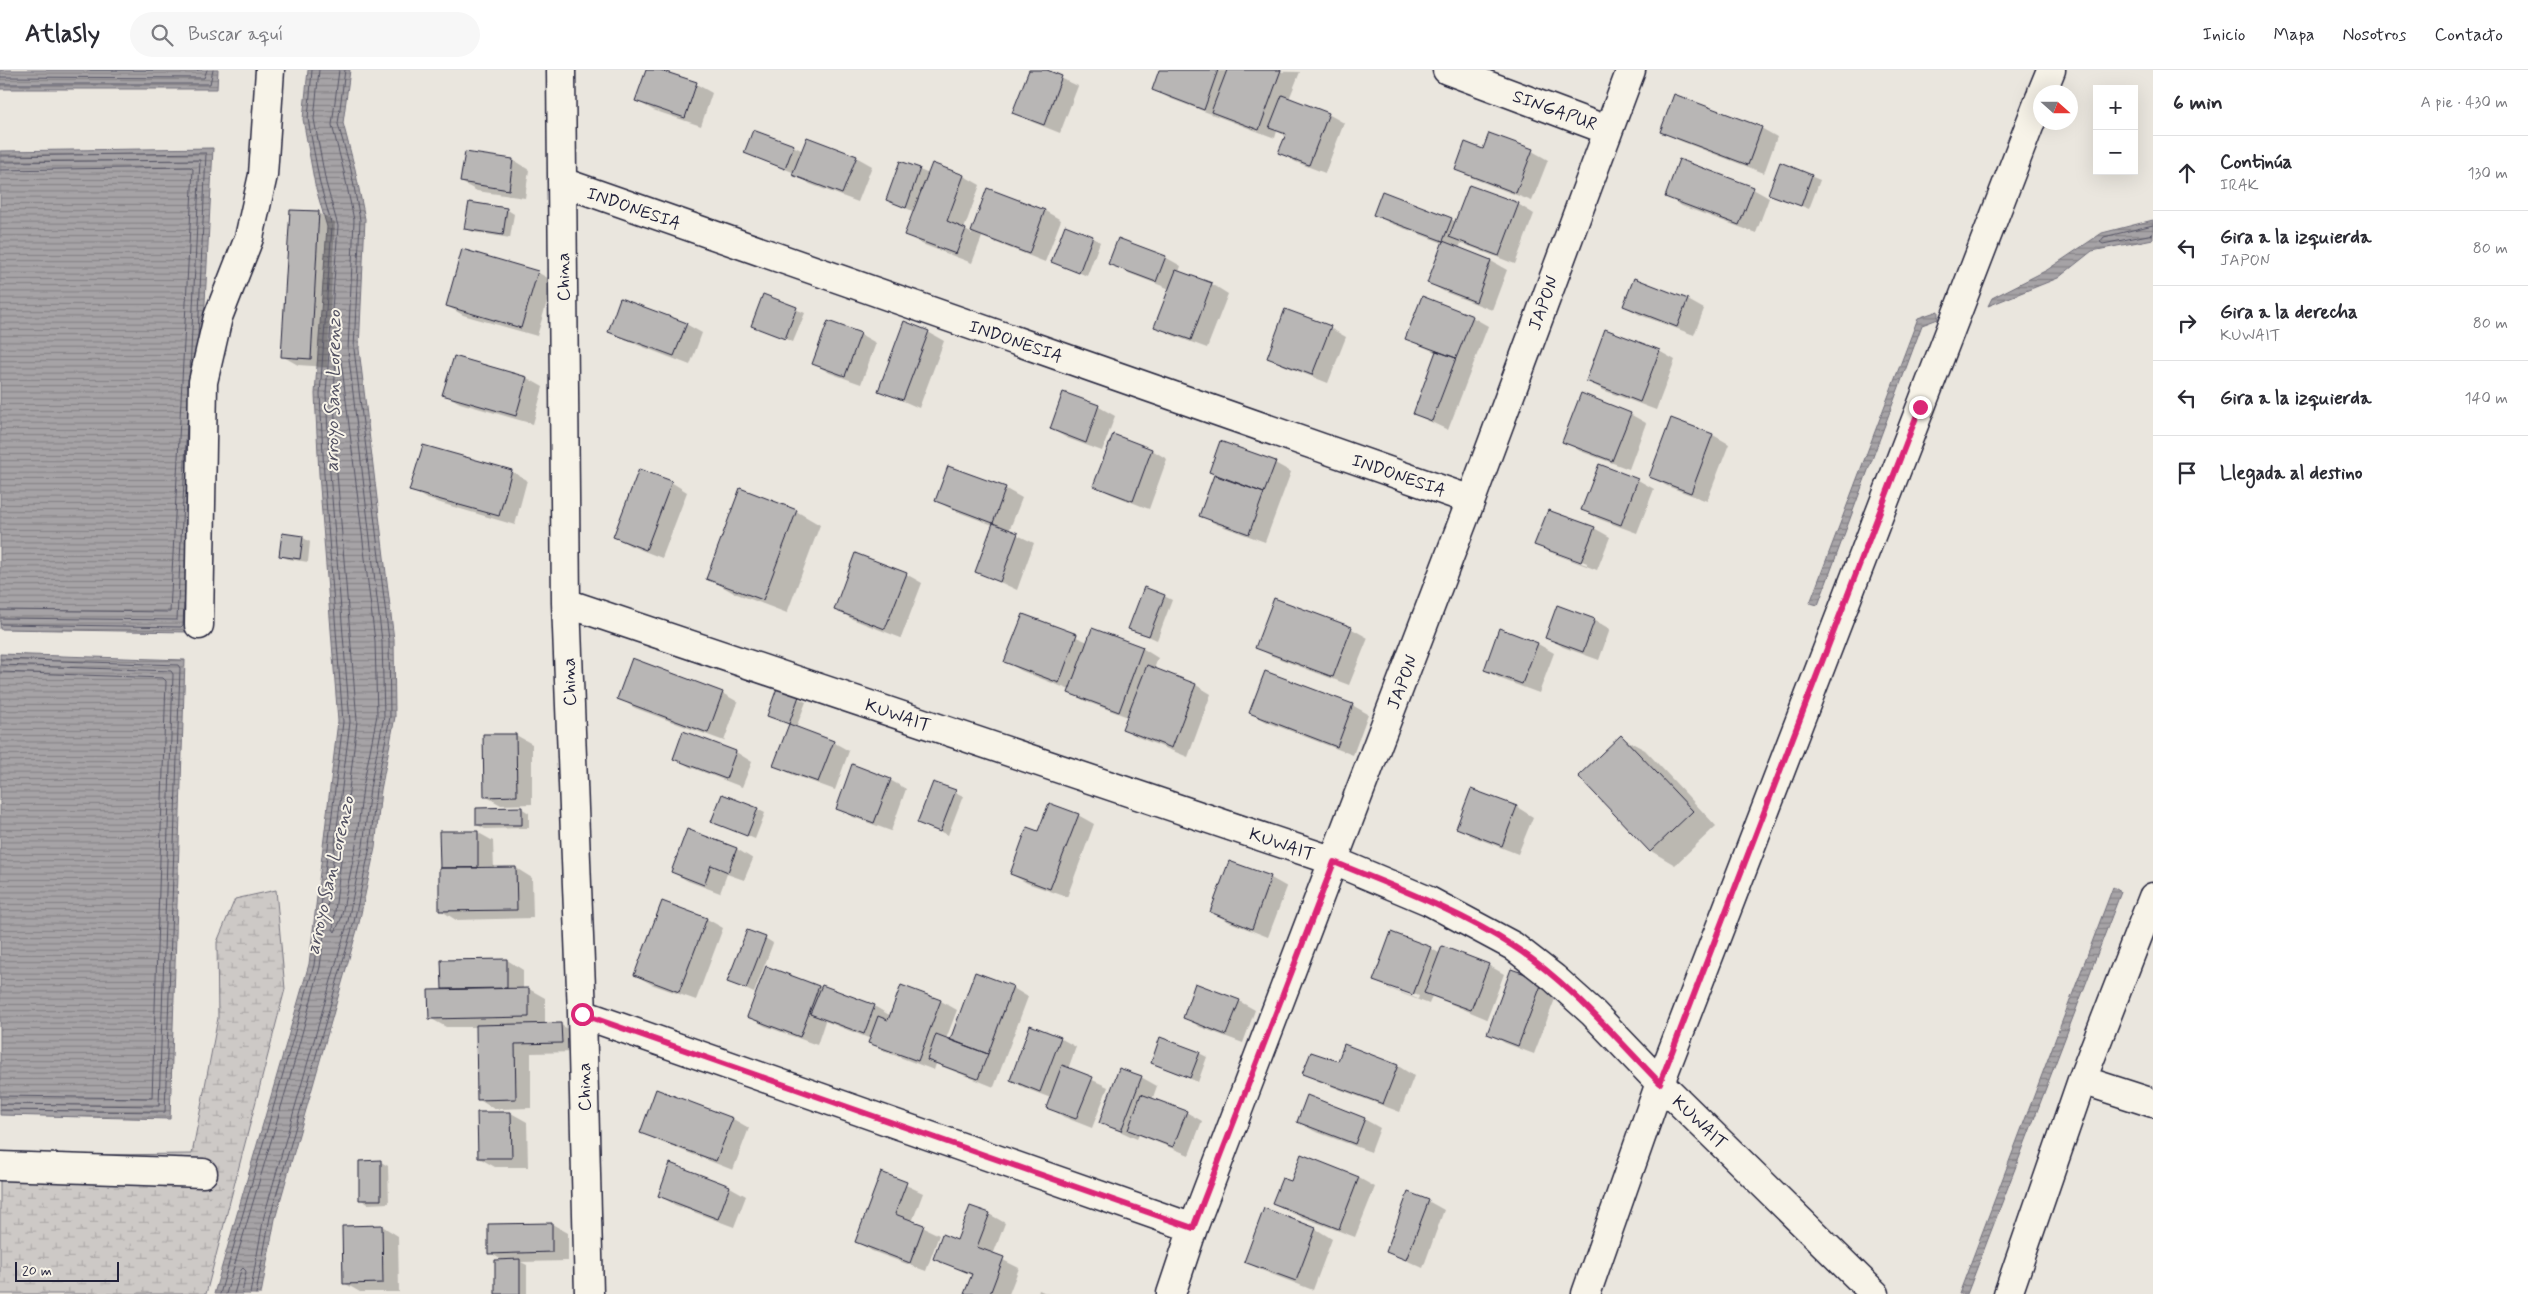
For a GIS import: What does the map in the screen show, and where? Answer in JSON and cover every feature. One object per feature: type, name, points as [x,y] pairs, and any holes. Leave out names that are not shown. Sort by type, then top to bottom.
[{"type":"street","points":[[199,626],[203,382],[218,317],[249,238],[263,175],[270,70]]},
{"type":"street","name":"China","points":[[561,70],[566,603],[582,1014],[589,1294]]},
{"type":"street","name":"SINGAPUR","points":[[1447,70],[1607,130]]},
{"type":"street","name":"JAPON","points":[[1171,1294],[1193,1228],[1471,500],[1607,130],[1631,70]]},
{"type":"street","points":[[2045,85],[2051,70]]},
{"type":"street","points":[[1586,1294],[1660,1083],[2033,116]]},
{"type":"street","name":"INDONESIA","points":[[562,182],[1471,500]]},
{"type":"street","name":"KUWAIT","points":[[566,603],[1334,862],[1429,901],[1514,946],[1593,1013],[1660,1083],[1875,1294]]},
{"type":"street","points":[[2008,1294],[2082,1080],[2153,897]]},
{"type":"street","points":[[582,1014],[1193,1228]]},
{"type":"street","points":[[2082,1080],[2153,1104]]},
{"type":"street","points":[[0,1166],[203,1173]]},
{"type":"green space","points":[[276,890],[285,989],[206,1294],[0,1294],[0,1156],[192,1154],[218,1018],[217,942],[235,899]]},
{"type":"water","points":[[0,70],[218,70],[217,89],[0,89]]},
{"type":"water","name":"arroyo San Lorenzo","points":[[308,70],[350,70],[343,123],[365,219],[359,349],[394,640],[395,717],[381,790],[375,848],[359,923],[275,1219],[261,1294],[214,1294],[309,964],[338,721],[319,474],[315,394],[327,227],[315,185],[303,119]]},
{"type":"water","points":[[213,148],[188,632],[0,629],[0,151]]},
{"type":"water","points":[[2153,220],[2153,239],[2092,251],[2058,278],[1988,306],[1992,298],[2047,270],[2102,233]]},
{"type":"water","points":[[1938,311],[1938,319],[1922,325],[1818,605],[1810,603],[1918,318]]},
{"type":"water","points":[[0,654],[185,660],[170,1119],[0,1115]]},
{"type":"water","points":[[2113,887],[2121,892],[1967,1294],[1959,1294]]},
{"type":"building","points":[[646,70],[660,70],[697,82],[685,118],[635,101]]},
{"type":"building","points":[[1029,70],[1047,70],[1062,76],[1044,125],[1012,113]]},
{"type":"building","points":[[1159,70],[1218,70],[1204,110],[1152,90]]},
{"type":"building","points":[[1227,70],[1281,70],[1259,130],[1211,112]]},
{"type":"building","points":[[1674,94],[1762,127],[1748,165],[1660,132]]},
{"type":"building","points":[[1282,95],[1329,113],[1309,165],[1278,153],[1286,134],[1269,128]]},
{"type":"building","points":[[753,130],[794,145],[785,169],[744,153]]},
{"type":"building","points":[[1489,133],[1533,149],[1516,193],[1455,170],[1465,142],[1483,149]]},
{"type":"building","points":[[807,137],[857,156],[842,194],[792,175]]},
{"type":"building","points":[[465,152],[513,159],[509,190],[460,182]]},
{"type":"building","points":[[1679,159],[1754,187],[1739,225],[1665,197]]},
{"type":"building","points":[[900,161],[920,168],[906,208],[886,200]]},
{"type":"building","points":[[1780,162],[1812,175],[1801,206],[1768,194]]},
{"type":"building","points":[[932,163],[964,175],[947,221],[966,229],[956,254],[904,235]]},
{"type":"building","points":[[1469,185],[1519,203],[1499,256],[1449,237]]},
{"type":"building","points":[[987,188],[1045,210],[1029,254],[971,232]]},
{"type":"building","points":[[1382,191],[1452,218],[1443,241],[1373,215]]},
{"type":"building","points":[[469,202],[507,208],[503,235],[464,229]]},
{"type":"building","points":[[290,210],[319,211],[311,359],[281,357]]},
{"type":"building","points":[[1065,225],[1093,236],[1079,273],[1051,262]]},
{"type":"building","points":[[1118,238],[1166,256],[1156,282],[1108,264]]},
{"type":"building","points":[[1443,241],[1491,260],[1476,302],[1427,283]]},
{"type":"building","points":[[462,249],[538,271],[521,328],[446,306]]},
{"type":"building","points":[[1176,270],[1212,283],[1191,340],[1154,327]]},
{"type":"building","points":[[1634,278],[1688,299],[1677,327],[1623,306]]},
{"type":"building","points":[[763,294],[797,307],[785,339],[751,326]]},
{"type":"building","points":[[1422,296],[1473,316],[1456,358],[1405,339]]},
{"type":"building","points":[[620,298],[687,323],[674,356],[608,332]]},
{"type":"building","points":[[1285,309],[1331,326],[1312,375],[1267,358]]},
{"type":"building","points":[[828,321],[861,333],[845,376],[812,364]]},
{"type":"building","points":[[904,321],[929,331],[903,400],[878,391]]},
{"type":"building","points":[[1605,329],[1660,350],[1640,402],[1586,381]]},
{"type":"building","points":[[1436,351],[1456,358],[1432,421],[1413,414]]},
{"type":"building","points":[[454,356],[527,377],[516,416],[442,395]]},
{"type":"building","points":[[1063,392],[1099,405],[1086,443],[1050,429]]},
{"type":"building","points":[[1581,393],[1631,413],[1612,461],[1562,442]]},
{"type":"building","points":[[1671,418],[1713,434],[1691,493],[1649,477]]},
{"type":"building","points":[[1113,434],[1152,449],[1133,501],[1093,486]]},
{"type":"building","points":[[1220,441],[1276,461],[1264,493],[1209,472]]},
{"type":"building","points":[[423,445],[512,470],[499,516],[409,491]]},
{"type":"building","points":[[1599,464],[1638,479],[1621,525],[1581,510]]},
{"type":"building","points":[[948,466],[1006,487],[993,523],[935,501]]},
{"type":"building","points":[[639,469],[672,481],[646,550],[613,537]]},
{"type":"building","points":[[1214,475],[1264,493],[1249,534],[1199,516]]},
{"type":"building","points":[[740,488],[797,510],[763,600],[706,579]]},
{"type":"building","points":[[1548,510],[1595,527],[1581,562],[1534,545]]},
{"type":"building","points":[[993,523],[1018,533],[1000,582],[975,572]]},
{"type":"building","points":[[282,533],[303,536],[300,559],[279,556]]},
{"type":"building","points":[[855,553],[907,573],[885,629],[834,610]]},
{"type":"building","points":[[1144,587],[1165,595],[1149,636],[1128,629]]},
{"type":"building","points":[[1274,598],[1352,627],[1333,677],[1255,648]]},
{"type":"building","points":[[1557,605],[1595,619],[1583,652],[1545,638]]},
{"type":"building","points":[[1023,614],[1077,634],[1059,683],[1004,662]]},
{"type":"building","points":[[1092,628],[1143,647],[1119,712],[1068,693]]},
{"type":"building","points":[[1499,628],[1538,643],[1522,684],[1484,670]]},
{"type":"building","points":[[632,658],[723,692],[708,733],[617,699]]},
{"type":"building","points":[[1147,665],[1196,684],[1172,748],[1122,729]]},
{"type":"building","points":[[1265,671],[1353,704],[1337,747],[1249,713]]},
{"type":"building","points":[[777,688],[799,696],[789,724],[767,716]]},
{"type":"building","points":[[789,724],[834,741],[818,782],[773,766]]},
{"type":"building","points":[[683,731],[736,751],[726,779],[673,759]]},
{"type":"building","points":[[483,734],[516,734],[517,796],[484,797]]},
{"type":"building","points":[[1621,735],[1693,811],[1650,852],[1578,776]]},
{"type":"building","points":[[852,764],[891,779],[874,823],[836,809]]},
{"type":"building","points":[[933,782],[956,790],[940,832],[917,823]]},
{"type":"building","points":[[1471,789],[1517,806],[1502,846],[1456,828]]},
{"type":"building","points":[[722,794],[758,808],[747,836],[711,822]]},
{"type":"building","points":[[1049,803],[1079,814],[1050,889],[1010,874],[1027,827],[1038,831]]},
{"type":"building","points":[[522,807],[522,825],[476,825],[476,808]]},
{"type":"building","points":[[687,829],[737,848],[728,872],[711,865],[704,885],[671,872]]},
{"type":"building","points":[[439,831],[478,831],[478,868],[440,868]]},
{"type":"building","points":[[1229,861],[1271,876],[1252,929],[1210,912]]},
{"type":"building","points":[[516,867],[517,910],[439,911],[439,868]]},
{"type":"building","points":[[662,901],[707,918],[679,992],[634,975]]},
{"type":"building","points":[[747,930],[766,937],[746,989],[727,982]]},
{"type":"building","points":[[1391,932],[1431,947],[1413,995],[1373,981]]},
{"type":"building","points":[[1442,946],[1489,964],[1471,1010],[1424,993]]},
{"type":"building","points":[[507,959],[507,988],[442,989],[441,960]]},
{"type":"building","points":[[766,966],[819,986],[800,1037],[747,1017]]},
{"type":"building","points":[[1511,969],[1543,980],[1518,1046],[1487,1034]]},
{"type":"building","points":[[975,972],[1013,986],[988,1054],[950,1040]]},
{"type":"building","points":[[1195,983],[1240,1000],[1226,1035],[1183,1018]]},
{"type":"building","points":[[822,985],[875,1005],[864,1034],[810,1014]]},
{"type":"building","points":[[901,985],[941,1000],[918,1061],[868,1043],[878,1016],[888,1020]]},
{"type":"building","points":[[529,988],[529,1017],[429,1019],[428,990]]},
{"type":"building","points":[[561,1023],[562,1043],[515,1044],[516,1099],[477,1100],[476,1025]]},
{"type":"building","points":[[1030,1025],[1061,1037],[1040,1092],[1010,1080]]},
{"type":"building","points":[[936,1034],[988,1054],[978,1079],[927,1060]]},
{"type":"building","points":[[1160,1037],[1200,1052],[1190,1078],[1151,1063]]},
{"type":"building","points":[[1344,1044],[1398,1065],[1383,1104],[1302,1074],[1311,1052],[1338,1061]]},
{"type":"building","points":[[1062,1065],[1093,1077],[1076,1119],[1046,1108]]},
{"type":"building","points":[[1119,1068],[1142,1076],[1121,1131],[1099,1123]]},
{"type":"building","points":[[656,1089],[733,1118],[716,1161],[640,1133]]},
{"type":"building","points":[[1141,1094],[1187,1111],[1173,1147],[1128,1130]]},
{"type":"building","points":[[1307,1095],[1365,1118],[1355,1144],[1297,1122]]},
{"type":"building","points":[[477,1112],[511,1112],[512,1158],[478,1158]]},
{"type":"building","points":[[1301,1154],[1359,1177],[1339,1229],[1272,1203],[1282,1178],[1291,1181]]},
{"type":"building","points":[[381,1160],[381,1200],[359,1200],[359,1161]]},
{"type":"building","points":[[670,1163],[730,1186],[718,1219],[658,1196]]},
{"type":"building","points":[[881,1172],[907,1182],[895,1214],[924,1225],[910,1263],[855,1242]]},
{"type":"building","points":[[1408,1192],[1429,1200],[1406,1260],[1386,1252]]},
{"type":"building","points":[[970,1206],[990,1213],[977,1247],[1004,1257],[990,1294],[964,1294],[972,1274],[933,1259],[942,1234],[957,1240]]},
{"type":"building","points":[[1264,1208],[1316,1228],[1296,1281],[1244,1262]]},
{"type":"building","points":[[552,1223],[552,1252],[488,1254],[488,1224]]},
{"type":"building","points":[[382,1225],[383,1283],[343,1284],[342,1226]]},
{"type":"building","points":[[520,1259],[520,1294],[495,1294],[495,1260]]},
{"type":"route","points":[[582,1014],[1193,1228],[1334,862],[1429,901],[1514,946],[1593,1013],[1660,1083],[1920,407]]}]
